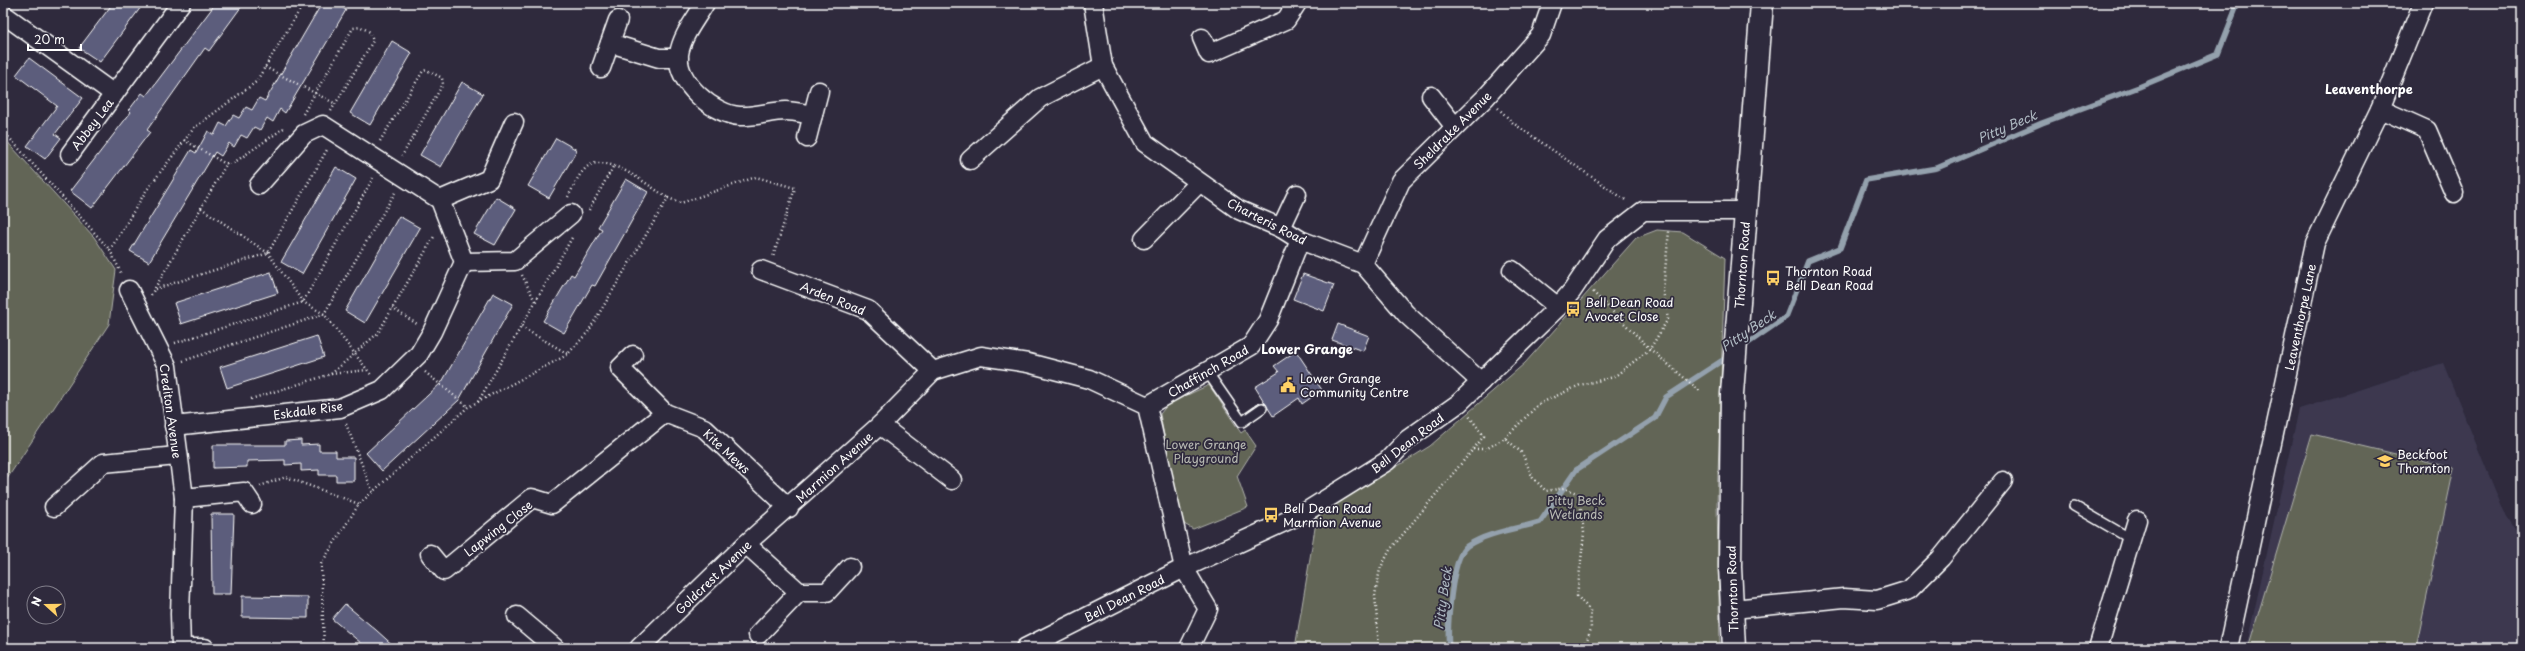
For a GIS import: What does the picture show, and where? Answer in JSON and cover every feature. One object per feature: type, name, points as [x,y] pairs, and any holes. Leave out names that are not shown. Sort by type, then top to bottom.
[{"type":"main road","name":"Thornton Road","points":[[1734,648],[1730,567],[1732,394],[1762,3]]},
{"type":"street","name":"Abbey Lea","points":[[70,154],[181,3]]},
{"type":"street","points":[[706,3],[684,36],[678,58],[678,65],[696,94],[723,112],[740,116],[787,111],[813,115]]},
{"type":"street","name":"Charteris Road","points":[[1093,3],[1103,66],[1146,143],[1239,210],[1281,228],[1300,240],[1363,264],[1406,314],[1481,382]]},
{"type":"street","points":[[1202,38],[1208,54],[1286,20],[1297,3]]},
{"type":"street","name":"Sheldrake Avenue","points":[[1363,264],[1401,181],[1486,97],[1541,35],[1552,3]]},
{"type":"street","name":"Leaventhorpe Lane","points":[[2228,648],[2315,243],[2380,109],[2423,3]]},
{"type":"street","name":"Abbey Lea","points":[[3,14],[114,94]]},
{"type":"street","points":[[601,68],[618,20]]},
{"type":"street","points":[[610,43],[659,58],[678,58]]},
{"type":"street","points":[[970,160],[1040,98],[1103,66]]},
{"type":"street","points":[[807,138],[819,91]]},
{"type":"street","points":[[1431,96],[1455,127]]},
{"type":"street","points":[[2380,109],[2427,130],[2454,193]]},
{"type":"street","points":[[440,200],[489,179],[514,122]]},
{"type":"street","points":[[259,184],[304,134],[329,130],[440,200],[464,262],[515,261],[579,213]]},
{"type":"street","points":[[1144,239],[1199,182]]},
{"type":"street","points":[[1281,228],[1296,194]]},
{"type":"street","points":[[1643,211],[1745,211]]},
{"type":"street","name":"Bell Dean Road","points":[[1024,648],[1184,568],[1304,513],[1387,461],[1408,439],[1459,403],[1558,307],[1572,291],[1607,239],[1643,211]]},
{"type":"street","name":"Chaffinch Road","points":[[1147,406],[1208,373],[1251,346],[1268,320],[1300,240]]},
{"type":"street","name":"Eskdale Rise","points":[[174,426],[340,408],[382,390],[412,361],[432,332],[464,262]]},
{"type":"street","points":[[1512,270],[1558,307]]},
{"type":"street","name":"Arden Road","points":[[765,272],[868,310],[933,371]]},
{"type":"street","name":"Crediton Avenue","points":[[129,290],[160,348],[167,366],[177,456],[184,498],[180,614],[181,648]]},
{"type":"street","name":"Kite Mews","points":[[634,355],[620,368],[665,413],[704,428],[788,508]]},
{"type":"street","name":"Marmion Avenue","points":[[788,508],[880,425],[933,371],[981,356],[1028,363],[1089,379],[1147,406]]},
{"type":"street","points":[[1147,406],[1184,568],[1208,609],[1189,648]]},
{"type":"street","name":"Lapwing Close","points":[[430,554],[444,571],[532,498],[552,504],[665,413]]},
{"type":"street","name":"Marmion Avenue","points":[[880,425],[952,480]]},
{"type":"street","points":[[54,507],[103,463],[177,456]]},
{"type":"street","points":[[1733,609],[1844,598],[1877,600],[1909,590],[1941,558],[2003,481]]},
{"type":"street","points":[[184,498],[248,498]]},
{"type":"street","name":"Goldcrest Avenue","points":[[639,648],[746,544],[788,508]]},
{"type":"street","points":[[2098,648],[2137,520]]},
{"type":"street","points":[[746,544],[799,592],[828,592],[850,567]]},
{"type":"street","points":[[758,635],[799,592]]},
{"type":"street","points":[[517,616],[555,648]]},
{"type":"street","points":[[181,648],[205,648]]},
{"type":"lane","points":[[1208,373],[1242,422],[1262,408]]},
{"type":"lane","points":[[2074,506],[2131,539]]},
{"type":"path","points":[[110,250],[146,191],[194,128],[256,82],[304,3]]},
{"type":"path","points":[[154,289],[268,253],[329,130],[336,104],[373,41],[370,32],[361,27],[353,28],[302,116]]},
{"type":"path","points":[[265,67],[336,104]]},
{"type":"path","points":[[160,348],[303,302],[387,167],[443,84],[442,78],[427,70],[423,71],[387,167],[324,314],[167,366]]},
{"type":"path","points":[[1486,97],[1513,123],[1643,211]]},
{"type":"path","points":[[184,140],[227,164],[232,164],[289,124]]},
{"type":"path","points":[[3,131],[110,250],[129,290]]},
{"type":"path","points":[[614,165],[579,213],[567,198],[584,169],[594,163],[603,161],[614,165],[668,198],[681,203],[756,177],[795,188],[765,272]]},
{"type":"path","points":[[141,311],[227,164]]},
{"type":"path","points":[[324,648],[321,564],[359,504],[468,407],[568,354],[588,332],[668,198]]},
{"type":"path","points":[[201,208],[268,253],[303,302],[324,314],[382,390]]},
{"type":"path","points":[[331,374],[378,333],[447,216]]},
{"type":"path","points":[[1474,449],[1486,449],[1505,438],[1539,404],[1580,385],[1614,377],[1650,349],[1668,319],[1663,291],[1669,231]]},
{"type":"path","points":[[478,402],[575,233]]},
{"type":"path","points":[[515,261],[536,302]]},
{"type":"path","points":[[1590,289],[1650,349],[1701,392]]},
{"type":"path","points":[[392,308],[432,332]]},
{"type":"path","points":[[521,327],[568,354]]},
{"type":"path","points":[[412,361],[468,407]]},
{"type":"path","points":[[249,399],[331,374],[367,370]]},
{"type":"path","points":[[1379,648],[1375,596],[1380,569],[1390,550],[1484,436],[1459,403]]},
{"type":"path","points":[[340,408],[373,493]]},
{"type":"path","points":[[1505,438],[1522,453],[1533,478],[1546,491],[1564,488],[1579,494],[1584,533],[1577,596],[1590,610],[1591,629],[1584,648]]},
{"type":"path","points":[[248,498],[286,477],[359,504]]},
{"type":"shaded area","name":"Beckfoot Thornton","points":[[2443,363],[2504,512],[2522,540],[2522,648],[2246,648],[2299,409]]},
{"type":"green space","points":[[3,137],[94,237],[116,270],[109,324],[3,485]]},
{"type":"green space","name":"Pitty Beck Wetlands","points":[[1657,230],[1683,232],[1725,258],[1717,505],[1720,648],[1295,648],[1317,516],[1430,446],[1525,363],[1636,238]]},
{"type":"green space","name":"Lower Grange Playground","points":[[1209,385],[1241,433],[1245,430],[1256,446],[1237,476],[1248,507],[1193,529],[1184,524],[1178,512],[1160,414],[1168,404]]},
{"type":"green space","points":[[2312,434],[2454,468],[2416,648],[2248,648]]},
{"type":"building","points":[[113,3],[144,3],[100,62],[79,48]]},
{"type":"building","points":[[216,3],[244,3],[209,51],[205,48],[147,130],[150,132],[92,208],[70,191],[131,112],[129,110],[142,93],[146,96]]},
{"type":"building","points":[[322,3],[335,3],[346,10],[285,113],[280,109],[273,122],[267,118],[260,130],[254,127],[247,138],[241,135],[234,147],[229,143],[221,156],[215,152],[149,262],[130,251],[191,150],[196,153],[208,131],[214,135],[220,123],[226,126],[233,115],[239,118],[246,107],[252,110],[259,98],[265,101]]},
{"type":"building","points":[[392,41],[412,53],[370,125],[350,113]]},
{"type":"building","points":[[29,58],[83,98],[55,134],[61,138],[45,159],[27,146],[57,106],[16,75]]},
{"type":"building","points":[[462,82],[483,94],[441,167],[420,155]]},
{"type":"building","points":[[556,138],[577,150],[549,198],[528,186]]},
{"type":"building","points":[[336,167],[356,179],[302,274],[281,262]]},
{"type":"building","points":[[626,179],[648,192],[595,286],[592,285],[564,333],[543,321],[571,274],[574,276],[602,229],[598,227]]},
{"type":"building","points":[[496,197],[516,209],[495,245],[474,234]]},
{"type":"building","points":[[399,216],[420,228],[365,323],[345,311]]},
{"type":"building","points":[[271,272],[278,293],[181,324],[174,303]]},
{"type":"building","points":[[1303,274],[1334,285],[1324,311],[1293,299]]},
{"type":"building","points":[[493,293],[513,304],[459,400],[382,471],[366,453],[442,382]]},
{"type":"building","points":[[1338,324],[1369,336],[1363,351],[1332,340]]},
{"type":"building","points":[[317,336],[324,357],[227,388],[220,367]]},
{"type":"building","name":"Lower Grange Community Centre","points":[[1296,351],[1322,390],[1302,404],[1299,398],[1273,416],[1255,387],[1279,372],[1274,366]]},
{"type":"building","points":[[301,440],[301,445],[319,444],[319,451],[336,451],[336,457],[354,457],[354,481],[336,481],[336,475],[319,475],[319,470],[301,471],[301,464],[285,465],[285,460],[247,461],[247,467],[213,468],[213,445],[285,445],[285,441]]},
{"type":"building","points":[[211,514],[234,514],[231,594],[212,594]]},
{"type":"building","points":[[242,596],[308,597],[308,618],[242,617]]},
{"type":"building","points":[[345,604],[396,648],[367,648],[332,619]]},
{"type":"waterway","name":"Pitty Beck","points":[[1741,348],[1786,317],[1808,261],[1840,248],[1866,180],[1937,168],[2042,123],[2139,87],[2218,54],[2238,3]]},
{"type":"waterway","name":"Pitty Beck","points":[[1449,648],[1451,594],[1457,564],[1467,546],[1493,534],[1540,522],[1576,470],[1655,418],[1666,397],[1729,356]]},
{"type":"place","name":"Thornton Road Bell Dean Road","points":[[1773,278]]},
{"type":"place","name":"Bell Dean Road Avocet Close","points":[[1573,309]]},
{"type":"place","name":"Lower Grange Community Centre","points":[[1288,385]]},
{"type":"place","name":"Beckfoot Thornton","points":[[2385,461]]},
{"type":"place","name":"Bell Dean Road Marmion Avenue","points":[[1271,515]]},
{"type":"district","name":"Leaventhorpe","points":[[2369,88]]},
{"type":"district","name":"Lower Grange","points":[[1307,348]]}]
